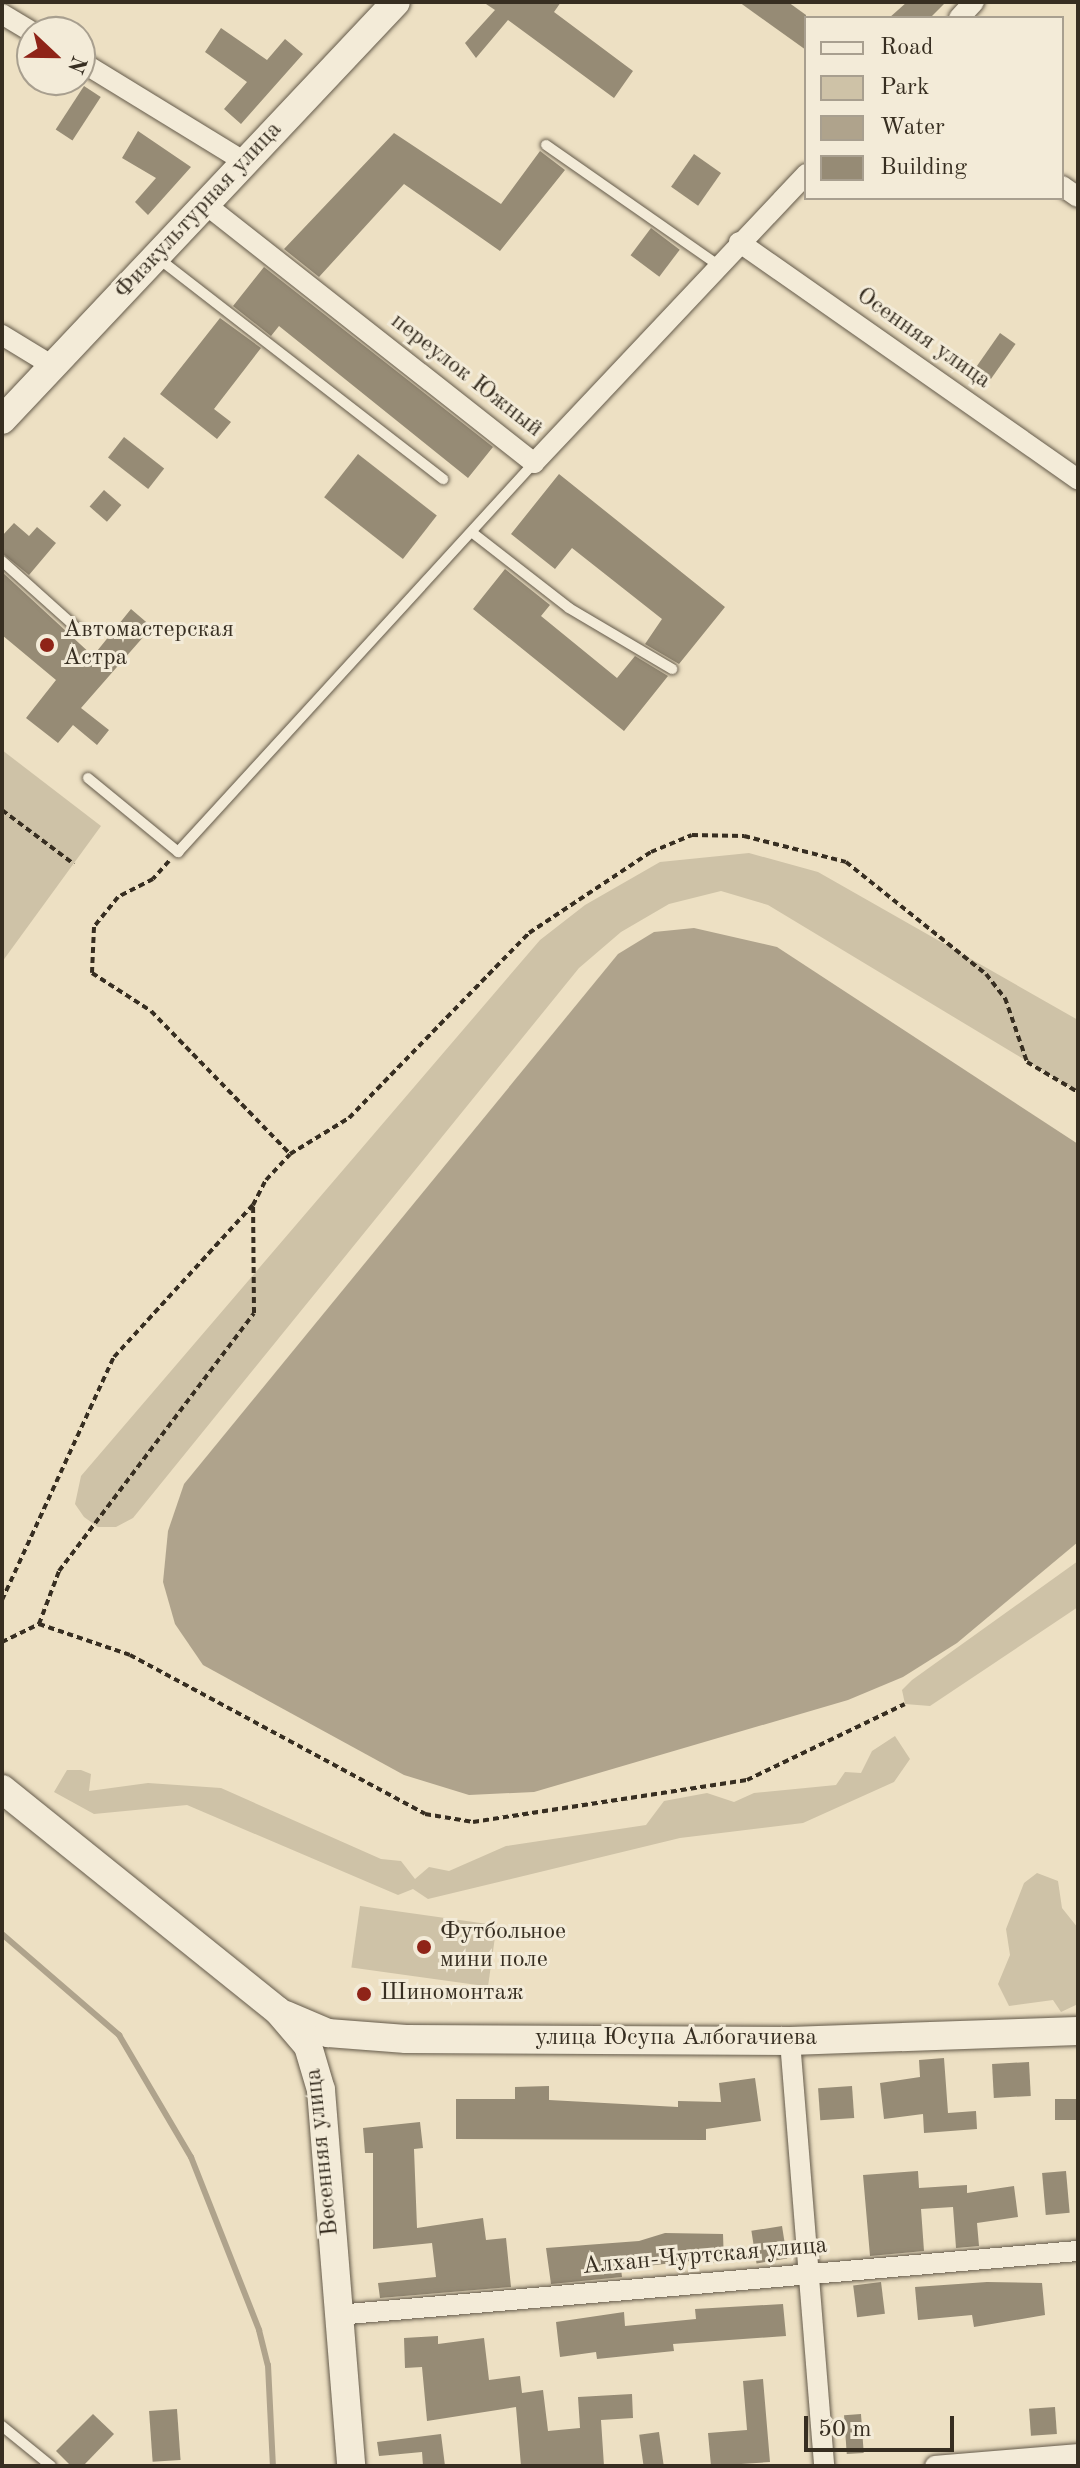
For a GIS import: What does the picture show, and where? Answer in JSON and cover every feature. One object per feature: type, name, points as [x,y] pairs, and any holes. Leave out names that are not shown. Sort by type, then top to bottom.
[{"type":"street","name":"Физкультурная улица","points":[[2,420],[396,2]]},
{"type":"street","points":[[96,71],[245,162]]},
{"type":"street","name":"переулок Южный","points":[[205,204],[534,463],[804,176]]},
{"type":"street","name":"Осенняя улица","points":[[739,242],[1078,479]]},
{"type":"street","points":[[2,335],[53,366]]},
{"type":"street","name":"Весенняя улица","points":[[2,1789],[278,2011],[308,2046],[317,2070],[351,2466]]},
{"type":"street","name":"улица Юсупа Албогачиева","points":[[278,2011],[317,2030],[367,2037],[790,2041],[1078,2031]]},
{"type":"street","points":[[790,2041],[824,2466]]},
{"type":"street","name":"Алхан-Чуртская улица","points":[[337,2315],[1078,2251]]},
{"type":"street","points":[[935,2466],[1078,2454]]},
{"type":"lane","points":[[546,145],[718,265]]},
{"type":"lane","points":[[156,256],[443,479]]},
{"type":"lane","points":[[88,778],[178,852],[474,534],[534,463]]},
{"type":"lane","points":[[474,534],[569,608],[672,669]]},
{"type":"lane","points":[[2,561],[79,630]]},
{"type":"lane","points":[[2,2426],[51,2466]]},
{"type":"path","points":[[2,810],[74,864]]},
{"type":"path","points":[[2,1600],[114,1357],[253,1205],[290,1154],[349,1118],[529,933],[604,878],[692,835],[791,845],[846,862],[869,877],[986,974],[1005,998],[1027,1062],[1078,1092]]},
{"type":"path","points":[[178,852],[153,879],[118,897],[94,927],[92,973],[151,1011],[290,1154]]},
{"type":"path","points":[[2,1642],[39,1624],[59,1571],[254,1313],[253,1205]]},
{"type":"path","points":[[39,1624],[130,1655],[425,1814],[454,1821],[494,1821],[747,1780],[905,1704]]},
{"type":"green space","points":[[2,750],[101,826],[2,962]]},
{"type":"green space","points":[[749,853],[818,872],[1078,1020],[1078,1092],[768,905],[721,891],[669,904],[621,932],[579,968],[133,1518],[116,1527],[98,1527],[84,1517],[75,1504],[81,1476],[540,940],[585,905],[660,862]]},
{"type":"green space","points":[[1078,1561],[1078,1607],[930,1706],[905,1704],[902,1690],[912,1680]]},
{"type":"green space","points":[[895,1736],[910,1759],[894,1782],[803,1823],[680,1838],[428,1899],[413,1889],[398,1895],[187,1805],[94,1814],[54,1792],[67,1770],[91,1774],[89,1791],[148,1783],[221,1788],[381,1859],[401,1861],[415,1879],[429,1867],[449,1871],[506,1846],[646,1825],[664,1801],[707,1793],[734,1802],[754,1793],[836,1785],[845,1772],[861,1773],[872,1751]]},
{"type":"green space","points":[[1037,1873],[1058,1881],[1062,1908],[1078,1928],[1078,2004],[1061,2012],[1053,2000],[1009,2006],[998,1984],[1010,1955],[1006,1929],[1024,1883]]},
{"type":"green space","name":"Футбольное мини поле","points":[[360,1906],[497,1925],[488,1987],[351,1967]]},
{"type":"water","points":[[694,928],[777,947],[1078,1144],[1078,1542],[957,1643],[903,1677],[848,1700],[534,1792],[469,1795],[404,1775],[203,1665],[175,1624],[163,1582],[168,1531],[184,1484],[618,954],[654,932]]},
{"type":"building","points":[[483,2],[561,2],[554,12],[633,71],[614,98],[508,20],[476,58],[465,43],[495,10]]},
{"type":"building","points":[[739,2],[788,2],[806,15],[804,49]]},
{"type":"building","points":[[907,2],[946,2],[932,16],[891,16]]},
{"type":"building","points":[[221,28],[267,60],[285,39],[303,54],[241,124],[224,109],[247,82],[205,52]]},
{"type":"building","points":[[96,94],[101,97],[72,141],[56,130],[78,96]]},
{"type":"building","points":[[138,131],[191,167],[148,215],[135,202],[156,178],[122,158]]},
{"type":"building","points":[[394,133],[501,204],[540,151],[565,170],[500,251],[404,184],[319,277],[284,249]]},
{"type":"building","points":[[694,154],[721,173],[698,206],[671,187]]},
{"type":"building","points":[[651,228],[680,250],[659,277],[631,255]]},
{"type":"building","points":[[264,267],[493,447],[468,478],[279,326],[271,336],[233,306]]},
{"type":"building","points":[[220,318],[261,348],[214,409],[231,422],[217,439],[160,394]]},
{"type":"building","points":[[1000,333],[1016,344],[991,379],[975,368]]},
{"type":"building","points":[[124,437],[164,468],[148,489],[108,457]]},
{"type":"building","points":[[358,454],[437,516],[403,559],[324,497]]},
{"type":"building","points":[[559,474],[725,607],[679,664],[645,644],[662,619],[572,548],[555,569],[511,534]]},
{"type":"building","points":[[104,490],[121,505],[107,522],[90,507]]},
{"type":"building","points":[[14,523],[29,536],[37,527],[56,543],[29,575],[2,553],[2,536]]},
{"type":"building","points":[[505,569],[550,605],[541,616],[617,678],[635,656],[668,676],[624,731],[473,609]]},
{"type":"building","name":"Автомастерская Астра","points":[[2,572],[93,656],[131,609],[152,627],[81,708],[109,730],[97,745],[73,725],[58,743],[26,718],[56,680],[2,635]]},
{"type":"building","points":[[944,2058],[948,2113],[976,2111],[977,2129],[924,2133],[923,2114],[884,2119],[880,2083],[920,2077],[919,2060]]},
{"type":"building","points":[[1029,2062],[1031,2096],[994,2098],[992,2064]]},
{"type":"building","points":[[755,2078],[761,2121],[706,2129],[706,2140],[456,2139],[456,2099],[515,2099],[515,2087],[549,2086],[549,2100],[678,2107],[678,2101],[721,2102],[719,2083]]},
{"type":"building","points":[[852,2086],[854,2118],[820,2120],[818,2088]]},
{"type":"building","points":[[1055,2099],[1078,2099],[1078,2120],[1055,2120]]},
{"type":"building","points":[[420,2122],[423,2148],[414,2149],[417,2228],[483,2218],[486,2240],[506,2238],[511,2287],[380,2298],[378,2283],[436,2277],[432,2243],[373,2249],[373,2153],[365,2153],[363,2128]]},
{"type":"building","points":[[918,2171],[919,2188],[967,2185],[967,2193],[1014,2186],[1018,2217],[977,2223],[979,2246],[956,2248],[953,2207],[921,2209],[924,2251],[870,2256],[863,2175]]},
{"type":"building","points":[[1066,2171],[1070,2213],[1046,2215],[1042,2173]]},
{"type":"building","points":[[782,2226],[787,2259],[757,2263],[751,2231]]},
{"type":"building","points":[[665,2233],[723,2234],[724,2263],[690,2261],[621,2269],[622,2277],[551,2284],[546,2248],[639,2241]]},
{"type":"building","points":[[881,2282],[885,2314],[857,2317],[853,2285]]},
{"type":"building","points":[[987,2282],[1042,2283],[1045,2315],[974,2327],[972,2315],[918,2320],[915,2287]]},
{"type":"building","points":[[783,2304],[786,2336],[673,2344],[674,2351],[597,2359],[596,2352],[560,2357],[556,2322],[624,2312],[625,2326],[696,2319],[695,2309]]},
{"type":"building","points":[[438,2336],[438,2344],[484,2338],[489,2380],[520,2376],[522,2393],[543,2390],[548,2431],[580,2428],[578,2397],[632,2394],[633,2418],[601,2420],[604,2466],[521,2466],[516,2407],[427,2421],[422,2367],[405,2368],[404,2338]]},
{"type":"building","points":[[763,2379],[770,2462],[711,2466],[708,2433],[747,2430],[743,2381]]},
{"type":"building","points":[[1055,2407],[1057,2434],[1031,2436],[1029,2409]]},
{"type":"building","points":[[177,2409],[181,2460],[153,2462],[149,2411]]},
{"type":"building","points":[[93,2414],[114,2434],[83,2466],[71,2466],[56,2451]]},
{"type":"building","points":[[861,2414],[864,2453],[847,2454],[844,2415]]},
{"type":"building","points":[[659,2432],[664,2466],[644,2466],[639,2435]]},
{"type":"building","points":[[441,2434],[445,2466],[423,2466],[422,2452],[379,2456],[377,2442]]},
{"type":"waterway","points":[[2,1934],[119,2035],[191,2157],[259,2330],[268,2365],[273,2466]]},
{"type":"place","name":"Автомастерская Астра","points":[[47,645]]},
{"type":"place","name":"Футбольное мини поле","points":[[424,1947]]},
{"type":"place","name":"Шиномонтаж","points":[[364,1994]]}]
